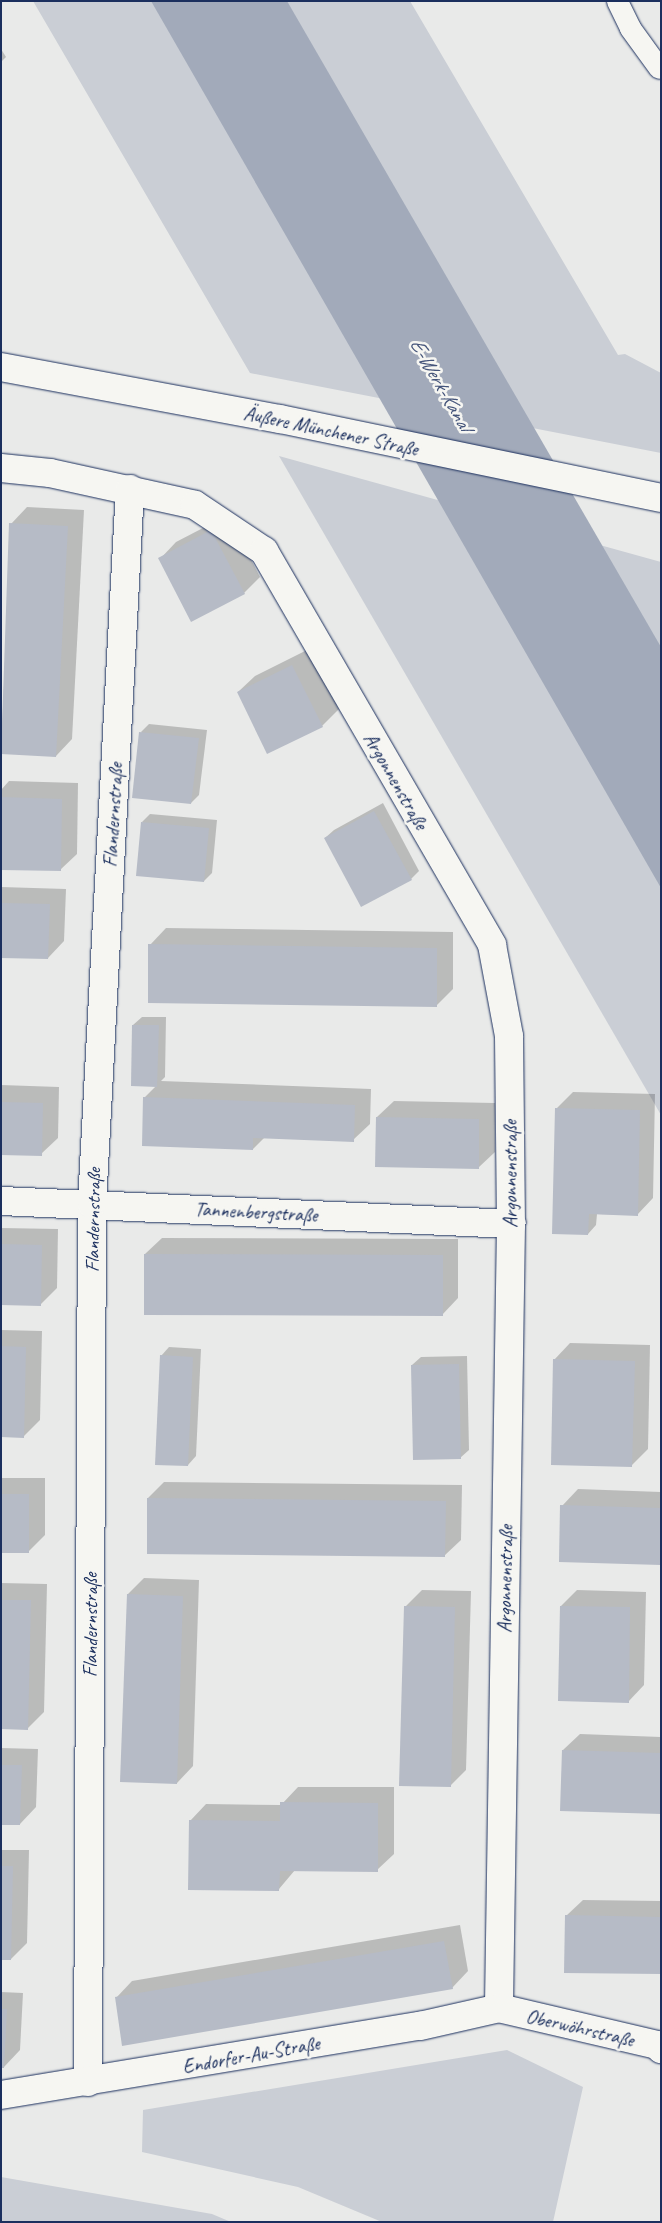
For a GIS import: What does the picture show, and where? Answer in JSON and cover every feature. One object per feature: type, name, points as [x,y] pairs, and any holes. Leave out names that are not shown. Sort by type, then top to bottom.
[{"type":"street","name":"Äußere Münchener Straße","points":[[1,367],[280,419],[661,498]]},
{"type":"street","points":[[1,468],[50,473],[130,489]]},
{"type":"street","name":"Flandernstraße","points":[[88,2082],[92,1204],[130,489]]},
{"type":"street","name":"Argonnenstraße","points":[[130,489],[195,505],[264,551],[492,945],[509,1036],[511,1224],[499,2008]]},
{"type":"street","name":"Tannenbergstraße","points":[[1,1201],[511,1224]]},
{"type":"street","name":"Endorfer-Au-Straße","points":[[1,2095],[420,2026],[499,2008]]},
{"type":"street","name":"Oberwöhrstraße","points":[[499,2008],[657,2045],[661,2049]]},
{"type":"lane","points":[[618,1],[630,28],[659,68]]},
{"type":"shaded area","points":[[33,1],[410,1],[618,355],[625,354],[661,373],[661,453],[250,373]]},
{"type":"shaded area","points":[[279,456],[661,562],[661,1115]]},
{"type":"shaded area","points":[[507,2050],[583,2087],[553,2222],[382,2222],[298,2187],[142,2152],[143,2110]]},
{"type":"shaded area","points":[[1,2177],[212,2214],[231,2222],[1,2222]]},
{"type":"water","name":"E-Werk-Kanal","points":[[151,1],[287,1],[661,647],[661,888]]},
{"type":"building","points":[[9,523],[68,526],[56,757],[1,754]]},
{"type":"building","points":[[211,530],[245,594],[191,622],[158,558]]},
{"type":"building","points":[[292,665],[323,727],[267,754],[237,692]]},
{"type":"building","points":[[139,732],[199,738],[191,804],[132,798]]},
{"type":"building","points":[[1,797],[62,799],[61,871],[1,870]]},
{"type":"building","points":[[374,811],[412,880],[361,907],[324,838]]},
{"type":"building","points":[[141,822],[209,828],[204,882],[136,876]]},
{"type":"building","points":[[1,903],[50,904],[48,959],[1,958]]},
{"type":"building","points":[[148,944],[437,948],[437,1007],[148,1003]]},
{"type":"building","points":[[132,1025],[159,1025],[157,1087],[131,1086]]},
{"type":"building","points":[[143,1097],[355,1105],[354,1142],[253,1138],[253,1150],[142,1146]]},
{"type":"building","points":[[1,1102],[43,1103],[42,1156],[1,1155]]},
{"type":"building","points":[[555,1108],[640,1110],[638,1216],[589,1214],[588,1235],[552,1234]]},
{"type":"building","points":[[376,1117],[479,1119],[479,1169],[375,1167]]},
{"type":"building","points":[[1,1244],[42,1245],[41,1306],[1,1305]]},
{"type":"building","points":[[144,1254],[443,1255],[443,1316],[144,1315]]},
{"type":"building","points":[[1,1346],[26,1347],[24,1438],[1,1437]]},
{"type":"building","points":[[160,1355],[193,1357],[188,1466],[155,1465]]},
{"type":"building","points":[[553,1359],[635,1361],[632,1467],[551,1465]]},
{"type":"building","points":[[459,1364],[461,1459],[413,1460],[411,1365]]},
{"type":"building","points":[[1,1494],[29,1494],[29,1553],[1,1553]]},
{"type":"building","points":[[147,1498],[446,1501],[445,1557],[147,1554]]},
{"type":"building","points":[[560,1505],[661,1508],[661,1565],[559,1562]]},
{"type":"building","points":[[127,1594],[183,1596],[177,1784],[120,1782]]},
{"type":"building","points":[[1,1600],[31,1600],[28,1730],[1,1729]]},
{"type":"building","points":[[404,1606],[455,1607],[451,1787],[399,1786]]},
{"type":"building","points":[[560,1606],[630,1607],[629,1703],[558,1701]]},
{"type":"building","points":[[562,1750],[661,1753],[661,1814],[560,1811]]},
{"type":"building","points":[[1,1765],[22,1765],[20,1825],[1,1825]]},
{"type":"building","points":[[280,1802],[378,1803],[378,1872],[280,1871],[279,1891],[188,1890],[189,1820],[280,1821]]},
{"type":"building","points":[[1,1866],[13,1866],[11,1960],[1,1960]]},
{"type":"building","points":[[565,1915],[661,1917],[661,1974],[564,1973]]},
{"type":"building","points":[[444,1941],[453,1989],[122,2046],[115,1997]]},
{"type":"building","points":[[1,2009],[7,2009],[4,2068],[1,2068]]}]
